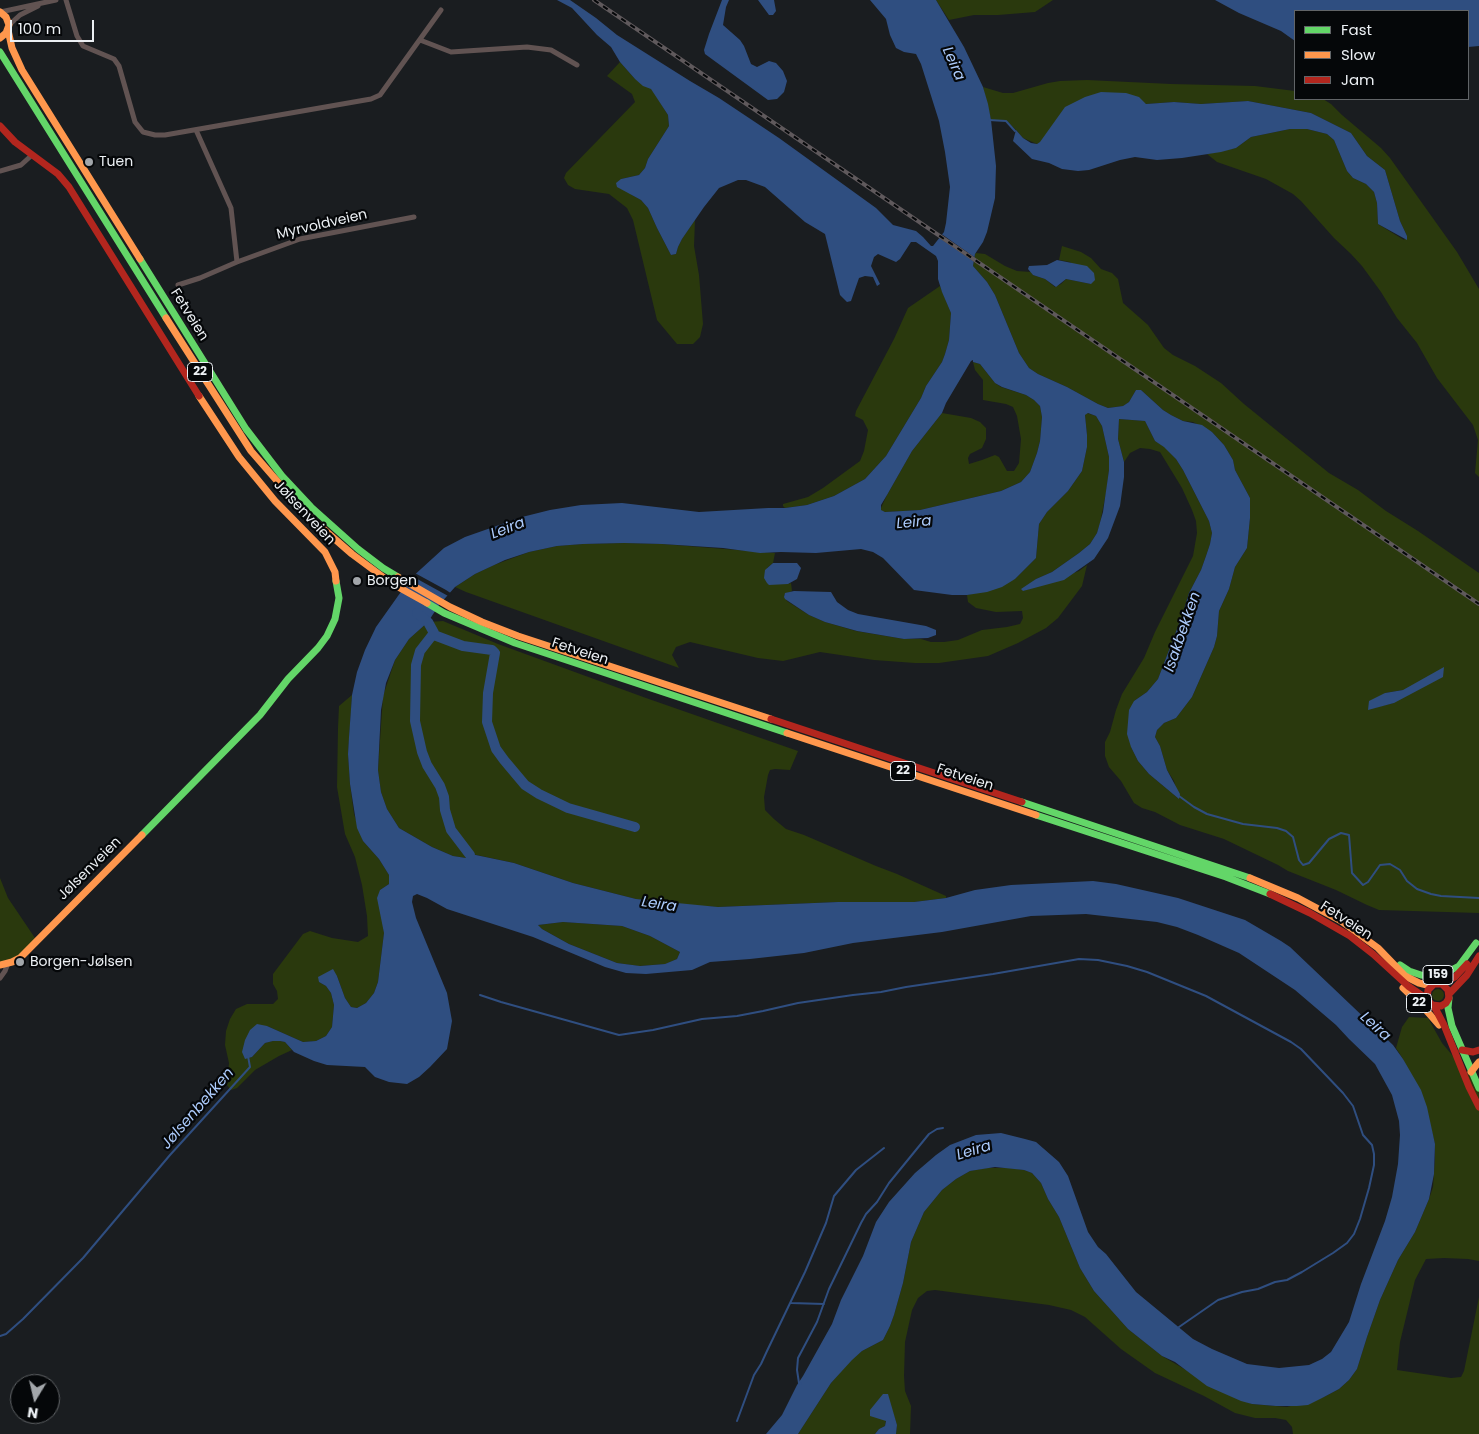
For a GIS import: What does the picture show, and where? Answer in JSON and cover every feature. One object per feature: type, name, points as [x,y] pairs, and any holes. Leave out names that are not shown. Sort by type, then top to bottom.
[{"type":"main road","name":"22","points":[[0,12],[6,17],[8,27]]},
{"type":"main road","points":[[0,38],[6,34],[8,27]]},
{"type":"main road","name":"Fetveien","points":[[8,27],[12,48],[22,70],[246,429],[282,476],[316,512],[358,549],[397,576],[450,607],[539,643],[1248,876],[1298,898],[1335,918],[1367,939],[1408,986],[1427,999]]},
{"type":"main road","name":"Fetveien","points":[[0,52],[219,402],[252,451],[305,513],[352,554],[391,582],[444,613],[497,636],[536,650],[1245,884],[1286,901],[1326,921],[1395,966],[1412,980],[1431,986]]},
{"type":"main road","name":"Jølsenveien","points":[[0,126],[15,142],[58,174],[69,187],[239,457],[275,501],[325,552],[335,572],[339,601],[335,619],[327,636],[260,715],[20,958],[6,963]]},
{"type":"main road","name":"159","points":[[1442,984],[1455,977],[1462,970],[1469,960],[1479,934]]},
{"type":"main road","name":"159","points":[[1387,962],[1414,973],[1437,976],[1450,972],[1459,966],[1476,943]]},
{"type":"main road","name":"159","points":[[1449,996],[1467,975],[1479,956]]},
{"type":"main road","name":"22","points":[[1387,962],[1399,984],[1432,1016],[1451,1045]]},
{"type":"main road","name":"22","points":[[1479,1088],[1448,1014],[1449,996],[1447,988],[1442,984],[1434,984],[1427,992],[1427,999],[1434,1006],[1444,1025],[1479,1107]]},
{"type":"main road","name":"22","points":[[1434,1006],[1443,1005],[1449,996]]},
{"type":"main road","points":[[1462,1050],[1473,1052],[1479,1050]]},
{"type":"main road","points":[[1471,1072],[1479,1062]]},
{"type":"street","points":[[0,12],[56,0]]},
{"type":"street","points":[[66,0],[77,36],[83,46],[114,59],[119,66],[133,116],[140,130],[147,134],[160,136],[371,99],[380,95],[441,10]]},
{"type":"street","points":[[8,27],[20,15],[48,2]]},
{"type":"street","points":[[420,40],[451,52],[527,47],[552,50],[577,65]]},
{"type":"street","points":[[196,130],[231,208],[237,262]]},
{"type":"street","points":[[0,171],[21,165],[32,155]]},
{"type":"street","name":"Myrvoldveien","points":[[178,285],[300,239],[414,217]]},
{"type":"street","name":"Jølsenveien","points":[[0,978],[5,971],[6,963]]},
{"type":"green space","points":[[936,0],[1053,0],[1035,12],[974,15],[949,20]]},
{"type":"green space","points":[[620,62],[635,79],[651,88],[668,115],[669,126],[648,159],[645,168],[639,175],[621,179],[632,195],[641,200],[648,208],[671,255],[676,254],[682,239],[695,220],[694,246],[699,275],[703,324],[700,337],[693,344],[677,344],[657,320],[633,220],[627,208],[609,194],[575,189],[568,185],[564,178],[566,173],[635,102],[632,94],[607,76]]},
{"type":"green space","points":[[1087,80],[1255,86],[1294,91],[1294,100],[1325,100],[1331,104],[1381,148],[1457,252],[1479,289],[1479,477],[1475,473],[1478,440],[1473,425],[1437,378],[1417,343],[1397,318],[1362,266],[1293,194],[1266,179],[1217,162],[1207,154],[1236,148],[1251,137],[1290,129],[1307,129],[1327,134],[1334,140],[1347,171],[1353,178],[1366,184],[1374,192],[1377,203],[1378,224],[1404,240],[1407,236],[1400,221],[1385,170],[1367,156],[1351,133],[1311,113],[1248,101],[1201,104],[1174,102],[1143,103],[1037,144],[1023,138],[1008,122],[991,120],[983,87],[1003,93],[1013,93],[1060,81]]},
{"type":"green space","points":[[1062,246],[1081,252],[1091,258],[1101,269],[1112,273],[1118,279],[1123,303],[1148,325],[1164,348],[1221,383],[1329,473],[1358,490],[1479,573],[1479,913],[1379,910],[1288,871],[1224,839],[1180,825],[1155,812],[1142,808],[1134,803],[1121,781],[1109,767],[1105,756],[1105,742],[1122,694],[1144,658],[1193,556],[1197,533],[1196,521],[1182,488],[1160,452],[1140,448],[1130,453],[1124,462],[1118,439],[1119,419],[1145,421],[1155,441],[1164,446],[1176,459],[1209,521],[1212,533],[1201,570],[1189,593],[1158,679],[1147,692],[1134,701],[1131,747],[1138,761],[1149,774],[1179,799],[1174,781],[1167,770],[1160,746],[1155,737],[1157,730],[1164,723],[1176,718],[1192,697],[1214,647],[1219,611],[1229,589],[1235,567],[1247,548],[1250,498],[1235,470],[1233,460],[1224,445],[1212,432],[1193,422],[1183,421],[1171,415],[1141,390],[1136,390],[1129,402],[1123,406],[1108,408],[1029,368],[1019,353],[995,295],[973,266],[975,254],[985,254],[1017,271],[1031,272],[1055,287],[1066,279],[1091,284],[1070,262],[1059,260]],"holes":[[[1403,690],[1394,703],[1368,709],[1385,693]]]},
{"type":"green space","points":[[940,286],[951,313],[949,340],[945,354],[886,456],[865,479],[834,496],[807,505],[785,508],[783,504],[808,497],[860,461],[868,430],[863,420],[855,416],[856,411],[908,308]]},
{"type":"green space","points":[[973,362],[980,364],[995,383],[1001,387],[1026,395],[1040,406],[1042,417],[1040,441],[1030,472],[1021,482],[1001,491],[920,510],[885,512],[880,510],[912,451],[942,413],[971,418],[980,422],[986,428],[986,439],[982,448],[970,454],[968,458],[969,464],[995,455],[999,457],[1007,471],[1014,471],[1019,463],[1021,439],[1017,416],[1013,407],[983,400],[983,380],[975,370]]},
{"type":"green space","points":[[1087,413],[1096,416],[1102,426],[1109,457],[1106,493],[1097,533],[1090,544],[1079,553],[1052,572],[1036,579],[1023,591],[1079,571],[1087,565],[1082,586],[1058,618],[1046,628],[988,656],[939,663],[915,663],[874,660],[820,652],[783,661],[758,658],[690,642],[676,647],[672,655],[679,668],[455,587],[494,565],[529,552],[557,546],[624,543],[662,544],[775,553],[773,563],[767,568],[788,584],[791,583],[792,591],[784,595],[787,601],[809,615],[825,622],[856,631],[904,639],[944,642],[958,640],[982,630],[1020,624],[1023,618],[1022,611],[996,612],[976,608],[968,602],[967,595],[1015,579],[1036,558],[1039,524],[1047,512],[1068,491],[1082,471],[1087,447],[1085,415]]},
{"type":"green space","points":[[443,621],[498,644],[798,751],[790,770],[770,770],[768,775],[764,797],[765,810],[774,819],[786,829],[897,874],[946,896],[946,898],[914,902],[700,906],[636,899],[573,883],[514,863],[472,854],[466,858],[453,856],[432,847],[399,828],[387,809],[381,792],[378,770],[383,696],[395,660],[409,639],[428,622]]},
{"type":"green space","points":[[352,695],[348,754],[354,814],[363,841],[379,859],[389,875],[389,884],[380,890],[384,933],[378,982],[374,993],[366,1003],[357,1008],[351,1007],[345,998],[337,976],[319,982],[326,986],[331,993],[334,1005],[332,1027],[326,1036],[316,1041],[303,1042],[267,1026],[247,1058],[252,1057],[265,1043],[273,1041],[285,1042],[292,1050],[255,1070],[237,1088],[231,1090],[227,1085],[229,1063],[225,1045],[226,1031],[236,1009],[247,1004],[273,1004],[278,999],[277,991],[273,984],[273,974],[303,934],[310,931],[332,938],[358,942],[368,936],[362,885],[355,857],[345,834],[337,787],[339,706]]},
{"type":"green space","points":[[0,878],[8,898],[35,938],[29,949],[17,963],[0,964]]},
{"type":"green space","points":[[563,922],[622,926],[650,936],[680,952],[677,959],[666,964],[639,966],[617,963],[569,944],[538,925]]},
{"type":"green space","points":[[1436,989],[1440,989],[1444,995],[1440,1001],[1436,1001],[1432,997],[1432,993]]},
{"type":"green space","points":[[1409,1017],[1428,1018],[1442,1043],[1479,1087],[1479,1261],[1444,1258],[1426,1259],[1415,1280],[1400,1342],[1397,1370],[1451,1378],[1461,1377],[1464,1371],[1479,1297],[1479,1434],[1293,1434],[1292,1427],[1286,1420],[1255,1418],[1235,1413],[1155,1373],[1121,1349],[1085,1317],[1071,1310],[1049,1305],[935,1290],[927,1291],[918,1298],[912,1310],[905,1342],[904,1376],[905,1391],[911,1406],[910,1434],[896,1434],[897,1425],[892,1410],[885,1426],[875,1434],[798,1434],[831,1383],[852,1359],[862,1351],[883,1340],[894,1315],[903,1283],[911,1242],[924,1212],[942,1190],[956,1179],[970,1171],[986,1168],[1010,1168],[1032,1173],[1041,1183],[1059,1217],[1080,1268],[1094,1291],[1128,1329],[1162,1356],[1229,1395],[1252,1404],[1287,1407],[1324,1397],[1339,1389],[1357,1369],[1380,1300],[1398,1260],[1415,1232],[1433,1187],[1435,1144],[1431,1128],[1403,1059],[1396,1048],[1402,1027]]},
{"type":"water","name":"Leira","points":[[557,0],[570,0],[617,35],[719,98],[779,138],[876,208],[893,225],[916,231],[933,246],[944,232],[950,187],[939,121],[916,54],[904,52],[896,48],[886,19],[870,0],[936,0],[964,47],[983,87],[988,104],[996,166],[995,198],[987,232],[975,254],[973,266],[995,295],[1019,353],[1029,368],[1038,374],[1098,404],[1108,408],[1123,406],[1129,402],[1136,390],[1141,390],[1171,415],[1183,421],[1202,425],[1212,432],[1224,445],[1233,460],[1235,470],[1250,498],[1247,548],[1235,567],[1229,589],[1219,611],[1214,647],[1192,697],[1176,718],[1164,723],[1157,730],[1155,737],[1160,746],[1167,770],[1180,794],[1179,799],[1149,774],[1138,761],[1127,734],[1129,710],[1134,701],[1147,692],[1158,679],[1189,593],[1201,570],[1212,533],[1209,521],[1183,470],[1176,459],[1155,441],[1145,421],[1119,419],[1118,439],[1124,462],[1120,506],[1108,538],[1094,559],[1064,580],[1023,591],[1021,589],[1036,579],[1052,572],[1079,553],[1090,544],[1097,533],[1103,512],[1109,457],[1102,426],[1096,416],[1088,413],[1085,415],[1087,447],[1082,471],[1068,491],[1047,512],[1039,524],[1036,558],[1015,579],[1002,587],[987,592],[952,595],[914,590],[883,558],[873,552],[861,549],[816,553],[760,553],[723,548],[662,544],[583,544],[557,546],[529,552],[505,560],[475,574],[455,587],[439,605],[428,622],[409,639],[395,660],[386,683],[381,710],[378,770],[381,792],[387,809],[399,828],[432,847],[453,856],[466,858],[471,854],[514,863],[573,883],[636,899],[718,907],[838,902],[914,902],[946,898],[975,890],[1011,885],[1093,881],[1116,884],[1178,898],[1245,920],[1281,941],[1290,947],[1393,1045],[1421,1090],[1427,1107],[1435,1144],[1434,1174],[1429,1199],[1415,1232],[1398,1260],[1380,1300],[1357,1369],[1339,1389],[1308,1405],[1276,1406],[1241,1401],[1207,1386],[1175,1362],[1162,1356],[1128,1329],[1094,1291],[1080,1268],[1059,1217],[1041,1183],[1032,1173],[1024,1170],[995,1167],[970,1171],[956,1179],[942,1190],[924,1212],[911,1242],[903,1283],[894,1315],[883,1340],[862,1351],[831,1383],[798,1434],[766,1434],[782,1415],[832,1324],[841,1300],[863,1256],[876,1222],[889,1202],[915,1173],[936,1155],[950,1145],[976,1135],[1001,1133],[1036,1142],[1059,1162],[1068,1176],[1088,1232],[1098,1247],[1106,1254],[1136,1292],[1193,1339],[1247,1364],[1279,1368],[1309,1365],[1331,1352],[1349,1322],[1392,1197],[1398,1164],[1400,1135],[1399,1121],[1392,1095],[1375,1064],[1336,1025],[1295,990],[1239,953],[1177,927],[1157,922],[1086,914],[1031,916],[942,932],[853,943],[804,953],[710,962],[692,970],[646,974],[626,973],[605,967],[533,937],[447,909],[417,894],[413,896],[412,902],[416,918],[447,993],[452,1021],[447,1049],[430,1067],[419,1077],[407,1084],[389,1082],[375,1077],[365,1067],[327,1065],[314,1061],[294,1052],[285,1042],[280,1041],[265,1043],[252,1057],[245,1059],[242,1052],[245,1040],[250,1030],[257,1024],[267,1026],[303,1042],[316,1041],[326,1036],[332,1027],[334,1005],[331,993],[326,986],[319,982],[318,977],[333,969],[345,998],[351,1007],[357,1008],[366,1003],[374,993],[378,982],[384,933],[377,898],[380,890],[389,884],[389,875],[379,859],[363,841],[357,828],[350,784],[348,754],[352,695],[357,672],[376,627],[410,579],[444,548],[465,537],[522,517],[550,510],[581,505],[622,503],[699,512],[785,508],[807,505],[834,496],[865,479],[886,456],[945,354],[949,340],[951,313],[938,279],[938,261],[936,256],[916,242],[911,242],[896,262],[878,254],[874,257],[871,266],[880,284],[877,286],[873,277],[865,276],[859,278],[851,301],[847,302],[840,295],[825,234],[805,222],[765,187],[746,180],[738,180],[719,188],[682,239],[676,254],[671,255],[648,208],[641,200],[617,187],[616,183],[621,179],[639,175],[645,168],[648,159],[669,126],[668,115],[651,89],[643,86],[635,79],[620,62],[611,47],[572,8]],"holes":[[[973,360],[973,362],[980,364],[995,383],[1026,395],[1040,406],[1042,417],[1040,441],[1030,472],[1021,482],[1001,491],[920,510],[885,512],[881,510],[881,505],[912,451],[942,413],[946,403]],[[563,922],[622,926],[650,936],[680,952],[677,959],[665,964],[640,966],[617,963],[569,944],[538,925]]]},
{"type":"water","points":[[722,0],[729,0],[723,25],[740,40],[751,64],[757,67],[769,61],[776,63],[783,71],[787,81],[784,92],[777,99],[768,100],[705,54],[704,50],[709,34]]},
{"type":"water","points":[[758,0],[774,0],[776,11],[773,15],[769,15]]},
{"type":"water","points":[[1215,0],[1479,0],[1479,46],[1469,47],[1469,10],[1294,10],[1294,40],[1281,31],[1239,13]]},
{"type":"water","points":[[1101,92],[1126,93],[1139,97],[1146,104],[1174,102],[1201,104],[1248,101],[1311,113],[1351,133],[1367,156],[1385,170],[1407,240],[1378,224],[1377,203],[1374,192],[1366,184],[1353,178],[1347,171],[1334,140],[1327,134],[1307,129],[1290,129],[1251,137],[1236,148],[1221,152],[1157,160],[1135,157],[1089,170],[1078,171],[1062,169],[1049,163],[1032,159],[1013,141],[1016,130],[1023,138],[1037,144],[1065,107],[1085,97]]},
{"type":"water","points":[[1057,260],[1087,266],[1094,273],[1095,280],[1091,284],[1066,279],[1056,287],[1045,279],[1033,275],[1028,269],[1029,266],[1047,265]]},
{"type":"water","points":[[773,563],[797,563],[801,568],[797,579],[788,584],[769,585],[764,578],[765,570]]},
{"type":"water","points":[[794,591],[831,592],[837,602],[848,610],[858,614],[926,626],[936,630],[936,635],[928,638],[904,639],[857,631],[825,622],[809,615],[785,599],[785,593]]},
{"type":"water","points":[[1444,667],[1443,677],[1394,703],[1368,710],[1369,701],[1385,693],[1403,690]]},
{"type":"water","points":[[883,1394],[888,1394],[897,1425],[896,1434],[875,1434],[885,1426],[886,1421],[870,1416],[870,1410]]},
{"type":"pier","points":[[940,233],[977,259],[976,263],[938,237]]},
{"type":"pier","points":[[413,572],[452,594],[450,597],[410,575]]},
{"type":"waterway","points":[[989,120],[1006,121],[1015,131]]},
{"type":"waterway","points":[[417,613],[428,622],[434,633]]},
{"type":"waterway","points":[[434,633],[434,635],[463,646],[492,650],[495,653],[488,693],[487,722],[496,749],[525,785],[568,808],[635,827]]},
{"type":"waterway","points":[[434,633],[420,651],[416,665],[415,721],[422,752],[444,797],[445,810],[451,830],[470,855]]},
{"type":"waterway","name":"Isakbekken","points":[[1179,796],[1207,814],[1243,824],[1277,828],[1286,831],[1293,837],[1299,860],[1303,865],[1309,863],[1329,839],[1341,833],[1349,835],[1352,873],[1363,885],[1368,882],[1380,865],[1390,864],[1400,870],[1407,881],[1417,889],[1441,896],[1479,898]]},
{"type":"waterway","points":[[480,995],[619,1035],[653,1030],[702,1019],[737,1016],[798,1003],[881,992],[1079,959],[1098,960],[1127,966],[1206,996],[1301,1049],[1353,1106],[1363,1135],[1372,1145],[1374,1165],[1360,1219],[1354,1234],[1347,1243],[1287,1280],[1218,1300],[1179,1327]]},
{"type":"waterway","name":"Jølsenbekken","points":[[0,1336],[6,1334],[23,1319],[83,1258],[170,1155],[250,1067],[248,1056]]},
{"type":"waterway","points":[[801,1384],[799,1383],[797,1370],[798,1358],[817,1322],[829,1289],[861,1223],[889,1183],[929,1134],[943,1128]]},
{"type":"waterway","points":[[737,1421],[754,1375],[805,1272],[826,1223],[834,1196],[856,1170],[884,1148]]},
{"type":"waterway","points":[[791,1303],[824,1304]]},
{"type":"railway","points":[[594,0],[1479,604]]},
{"type":"traffic: fast","points":[[0,52],[166,318]]},
{"type":"traffic: fast","points":[[140,259],[246,429],[282,476],[311,507],[358,549],[398,577]]},
{"type":"traffic: fast","points":[[142,835],[260,715],[288,679],[318,648],[327,636],[335,619],[339,598],[336,581]]},
{"type":"traffic: fast","points":[[427,603],[444,613],[515,643],[787,733]]},
{"type":"traffic: fast","points":[[1022,802],[1250,878]]},
{"type":"traffic: fast","points":[[1036,815],[1226,877],[1270,894]]},
{"type":"traffic: fast","points":[[1400,965],[1409,971],[1421,975],[1444,974],[1459,966],[1476,943]]},
{"type":"traffic: fast","points":[[1449,998],[1448,1008],[1452,1026],[1479,1088]]},
{"type":"traffic: slow","points":[[0,12],[6,17],[9,25],[6,33],[0,38]]},
{"type":"traffic: slow","points":[[8,30],[12,48],[22,70],[140,259]]},
{"type":"traffic: slow","points":[[166,318],[251,451],[305,513],[352,554],[391,583],[427,603]]},
{"type":"traffic: slow","points":[[199,396],[239,457],[275,501],[325,552],[335,572],[336,581]]},
{"type":"traffic: slow","points":[[398,577],[450,607],[518,636],[771,719]]},
{"type":"traffic: slow","points":[[787,733],[1036,815]]},
{"type":"traffic: slow","points":[[0,965],[20,958],[142,835]]},
{"type":"traffic: slow","points":[[1250,878],[1298,898],[1341,921],[1378,948],[1405,976],[1419,983],[1431,986]]},
{"type":"traffic: slow","points":[[1403,988],[1439,1025]]},
{"type":"traffic: slow","points":[[1471,1072],[1479,1062]]},
{"type":"traffic: jam","points":[[0,126],[15,142],[58,174],[69,187],[199,396]]},
{"type":"traffic: jam","points":[[771,719],[1022,802]]},
{"type":"traffic: jam","points":[[1270,894],[1310,913],[1350,936],[1432,1005],[1441,1006],[1446,1003],[1449,998],[1448,990],[1442,984],[1434,984],[1428,990],[1427,999]]},
{"type":"traffic: jam","points":[[1449,994],[1467,975],[1479,956]]},
{"type":"traffic: jam","points":[[1442,984],[1455,977],[1467,964]]},
{"type":"traffic: jam","points":[[1434,1006],[1479,1107]]},
{"type":"traffic: jam","points":[[1462,1050],[1473,1052],[1479,1050]]},
{"type":"place","name":"Tuen","points":[[89,162]]},
{"type":"place","name":"Borgen","points":[[357,581]]},
{"type":"place","name":"Borgen-Jølsen","points":[[20,962]]}]
